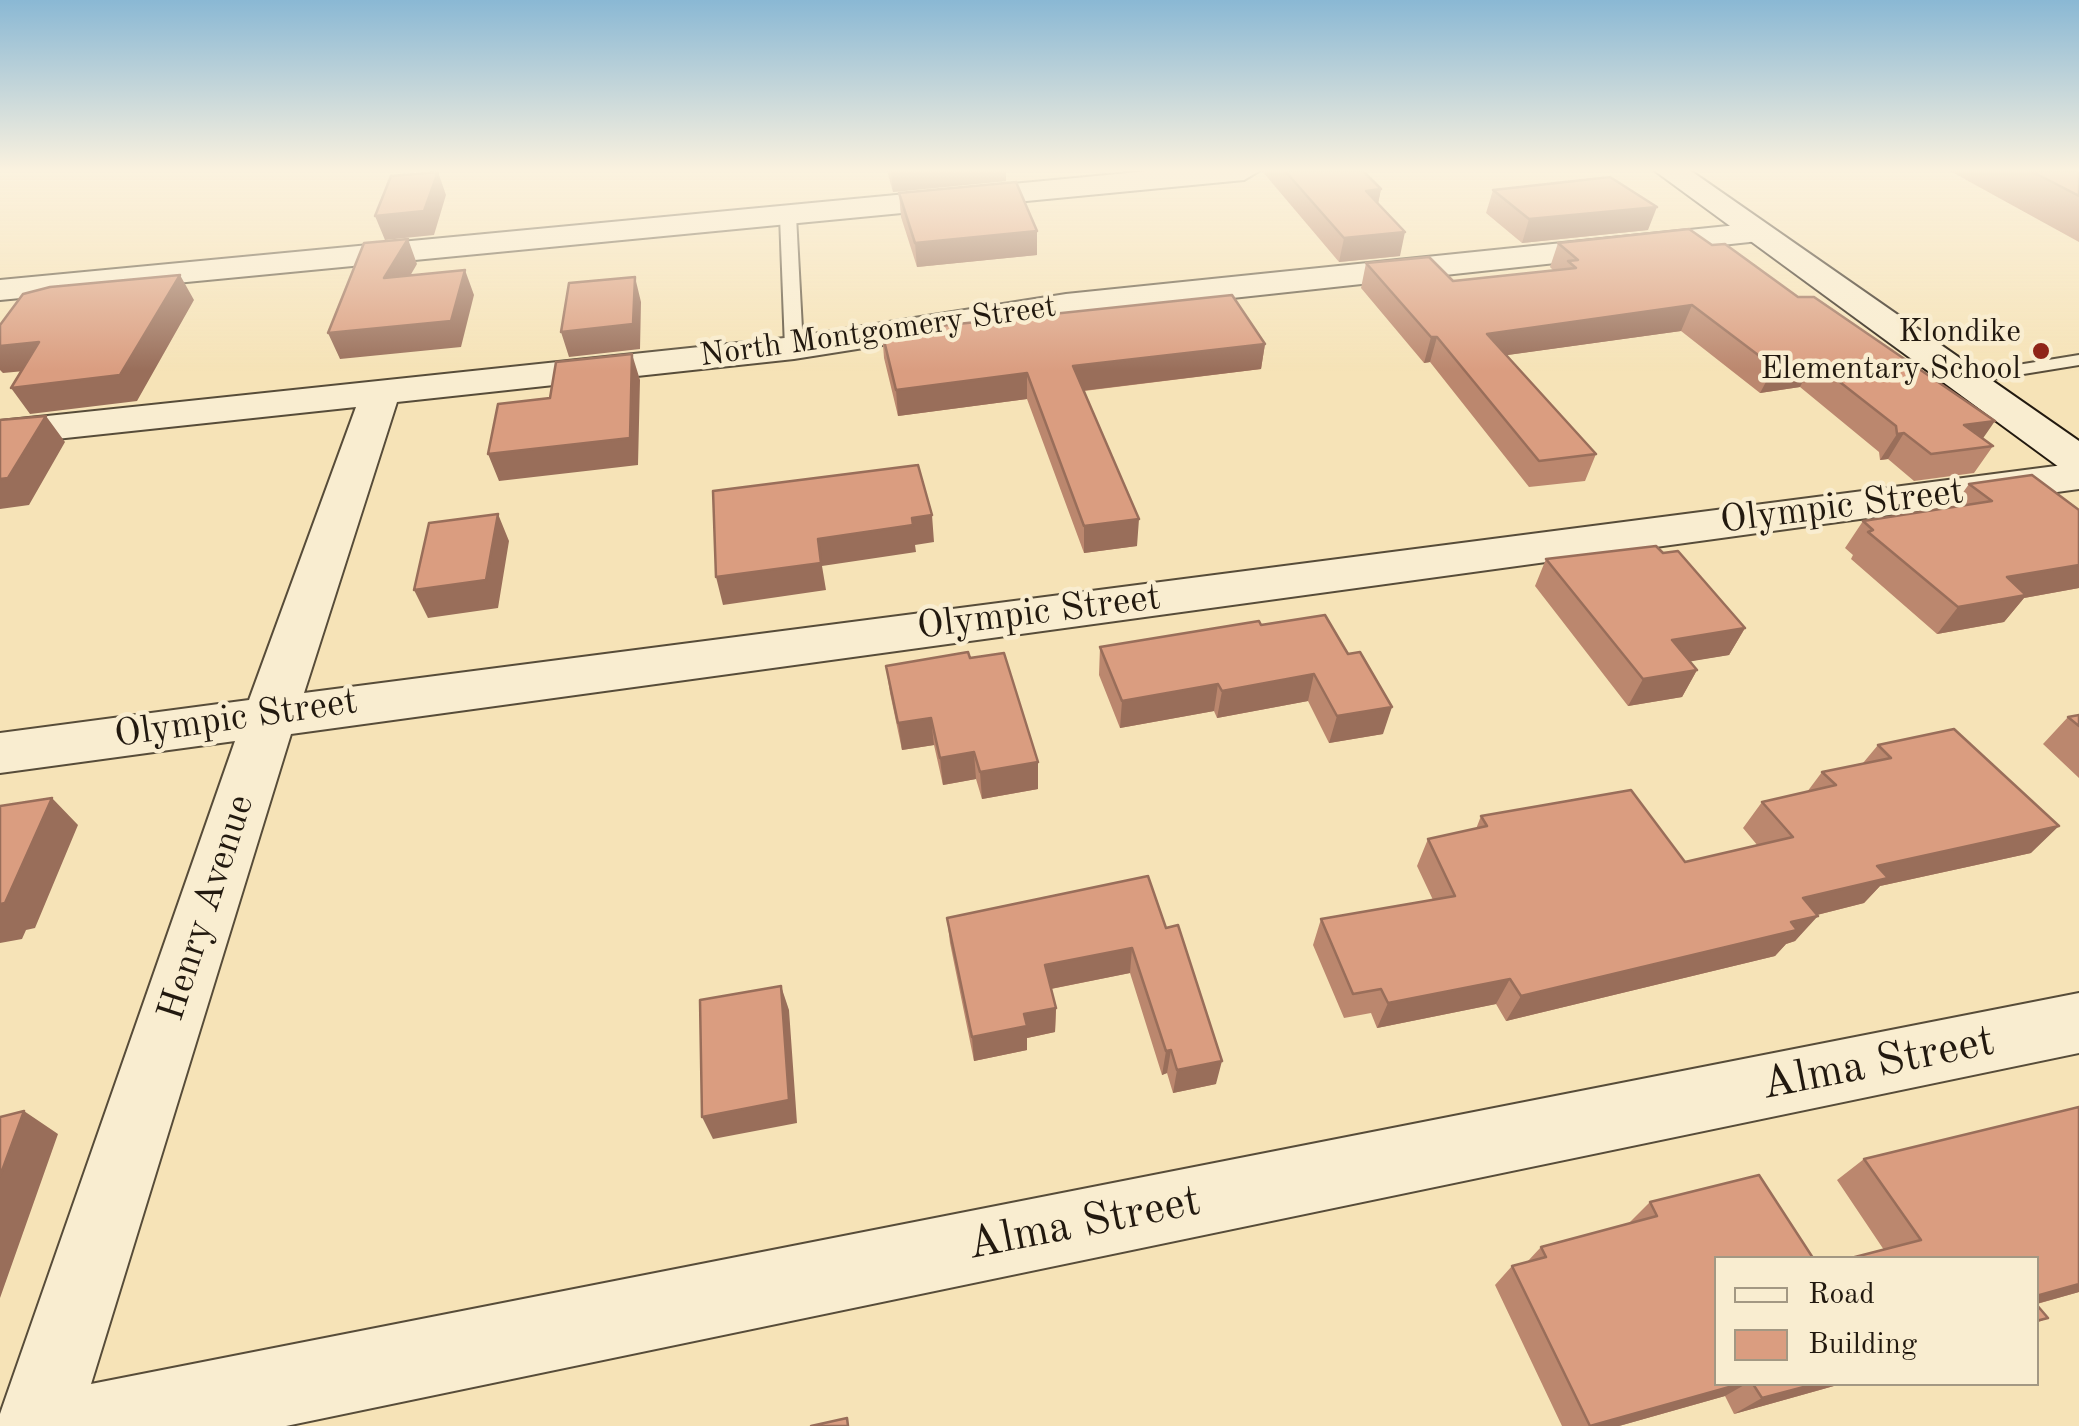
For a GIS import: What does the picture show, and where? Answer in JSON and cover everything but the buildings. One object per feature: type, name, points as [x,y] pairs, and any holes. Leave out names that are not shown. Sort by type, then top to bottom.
[{"type":"street","points":[[0,290],[464,238]]},
{"type":"street","name":"North Montgomery Street","points":[[0,433],[794,348],[1066,306],[1714,238]]},
{"type":"street","points":[[1763,238],[2079,462]]},
{"type":"street","name":"Henry Avenue","points":[[37,1426],[270,713],[382,392]]},
{"type":"street","name":"Olympic Street","points":[[0,752],[270,713],[2079,476]]},
{"type":"street","name":"Alma Street","points":[[88,1426],[2079,1023]]},
{"type":"lane","points":[[789,238],[794,348]]},
{"type":"lane","points":[[1962,379],[2079,360]]},
{"type":"place","name":"Klondike Elementary School","points":[[2041,351]]}]
